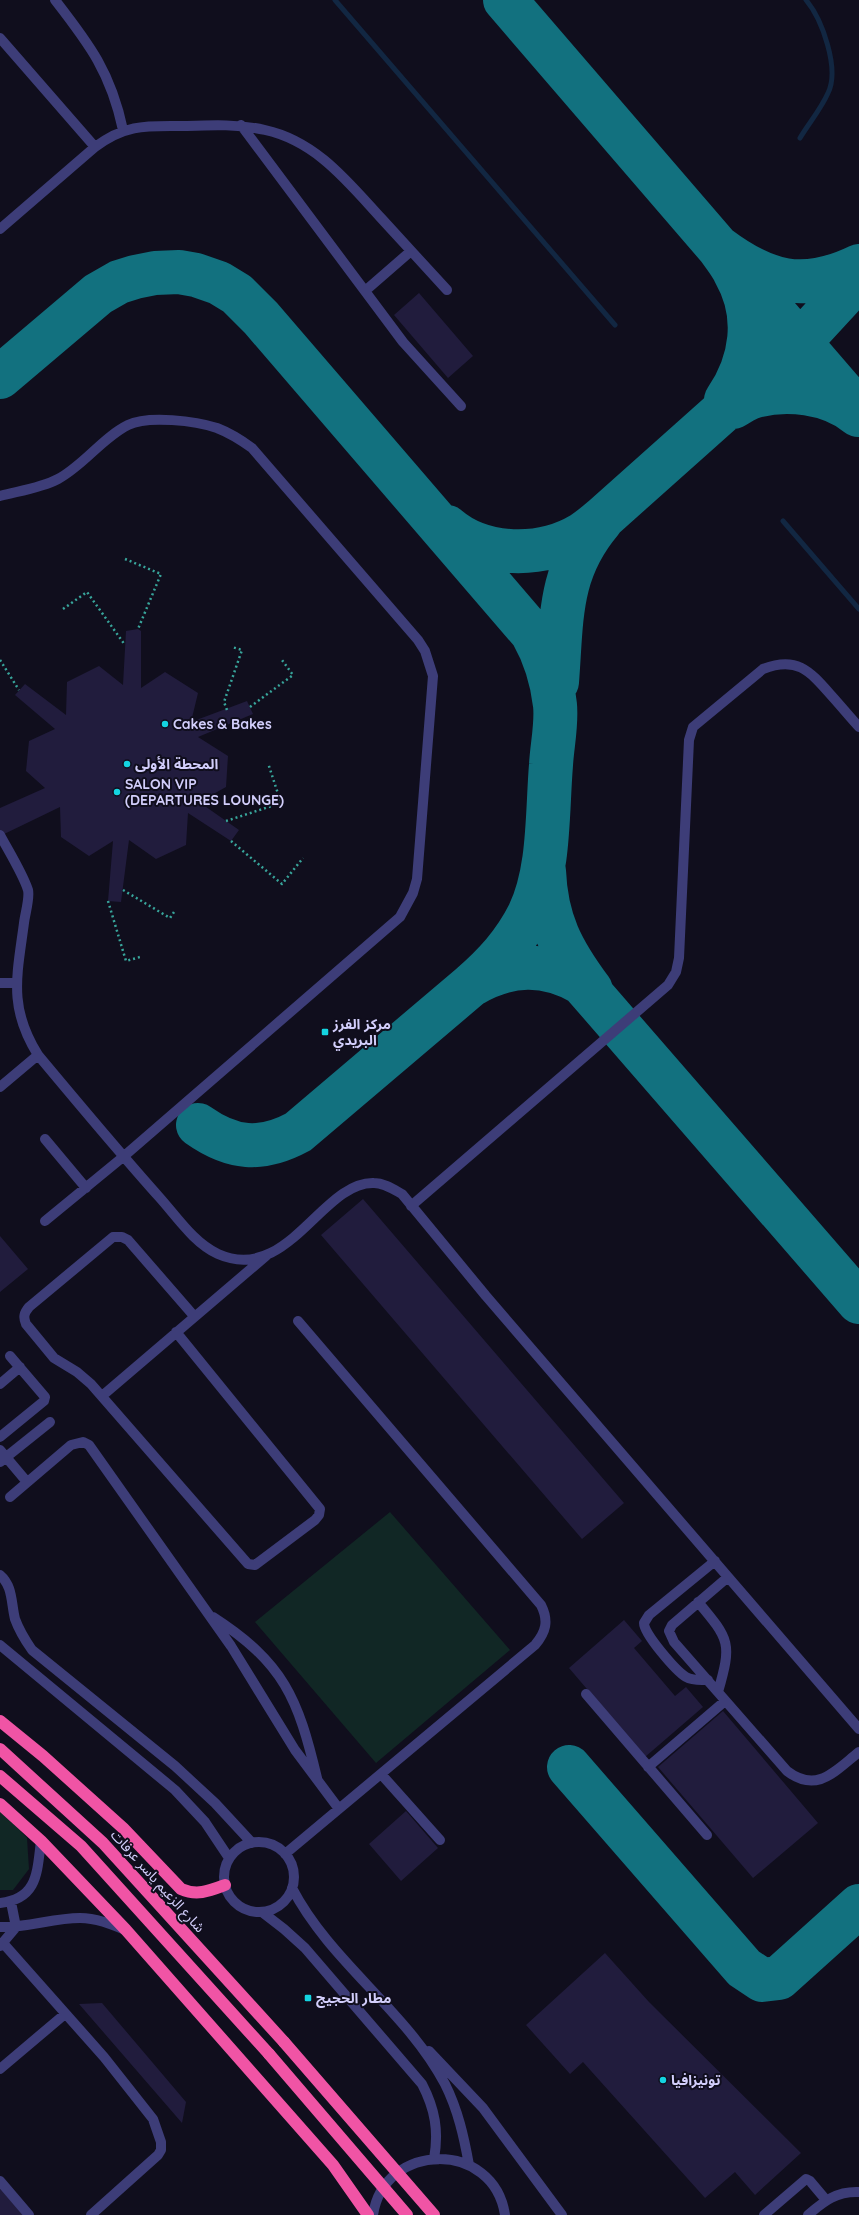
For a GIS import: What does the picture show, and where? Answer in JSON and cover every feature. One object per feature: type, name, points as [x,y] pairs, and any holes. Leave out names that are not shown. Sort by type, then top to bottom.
[{"type":"highway","points":[[0,1721],[43,1756],[123,1828],[181,1889],[188,1892],[203,1893],[225,1885]]},
{"type":"highway","name":"شارع الزعيم ياسر عرفات","points":[[0,1750],[104,1843],[284,2042],[434,2215]]},
{"type":"highway","points":[[0,1776],[61,1827],[95,1861],[269,2054],[407,2215]]},
{"type":"highway","points":[[0,1804],[41,1841],[126,1930],[333,2165],[368,2215]]},
{"type":"street","points":[[55,0],[86,40],[110,82],[123,130]]},
{"type":"street","points":[[0,38],[95,147]]},
{"type":"street","points":[[241,125],[403,342],[461,406]]},
{"type":"street","points":[[0,229],[95,147],[108,137],[123,130],[140,126],[241,125],[284,136],[316,153],[343,176],[447,290]]},
{"type":"street","points":[[365,291],[411,251]]},
{"type":"street","points":[[0,496],[57,479],[119,431],[128,425],[143,420],[160,419],[216,428],[229,433],[252,448],[413,634],[425,651],[433,676],[416,879],[410,899],[400,917],[123,1157],[45,1220]]},
{"type":"street","points":[[411,1206],[668,985],[676,972],[679,958],[689,740],[693,727],[763,670],[775,664],[789,663],[802,667],[814,675],[859,727]]},
{"type":"street","points":[[0,835],[28,890],[16,983],[17,1002],[21,1021],[28,1039],[38,1056],[123,1157],[198,1242],[219,1254],[234,1258],[242,1259],[266,1256]]},
{"type":"street","points":[[0,983],[16,983]]},
{"type":"street","points":[[0,1087],[38,1056]]},
{"type":"street","points":[[45,1139],[86,1188]]},
{"type":"street","points":[[102,1396],[194,1316],[266,1256],[286,1244],[346,1191],[360,1184],[374,1183],[389,1186],[402,1194],[491,1302],[859,1729]]},
{"type":"street","points":[[176,1332],[320,1509],[319,1515],[315,1520],[262,1562],[255,1565],[248,1564],[102,1396],[82,1376],[54,1358],[26,1324],[24,1318],[25,1312],[29,1307],[113,1237],[122,1237],[128,1240],[194,1316]]},
{"type":"street","points":[[285,1854],[534,1645],[545,1631],[547,1622],[541,1605],[298,1321]]},
{"type":"street","points":[[0,1437],[44,1402],[45,1397],[10,1356]]},
{"type":"street","points":[[0,1384],[20,1367]]},
{"type":"street","points":[[27,1482],[1,1457],[50,1422]]},
{"type":"street","points":[[10,1497],[71,1445],[83,1442],[89,1445],[245,1668],[295,1750],[339,1809]]},
{"type":"street","points":[[708,1680],[696,1680],[681,1673],[646,1632],[644,1623],[649,1615],[715,1561]]},
{"type":"street","points":[[0,1574],[11,1591],[13,1610],[20,1631],[32,1650],[196,1784],[252,1843]]},
{"type":"street","points":[[728,1577],[676,1620],[669,1631],[674,1642],[787,1772],[796,1778],[807,1782],[818,1781],[828,1777],[859,1752]]},
{"type":"street","points":[[698,1602],[721,1630],[726,1640],[726,1663],[718,1692]]},
{"type":"street","points":[[207,1613],[250,1643],[269,1662],[285,1684],[298,1708],[307,1734],[318,1782]]},
{"type":"street","points":[[0,1645],[175,1790],[191,1806],[214,1834],[230,1858]]},
{"type":"street","points":[[586,1694],[706,1835]]},
{"type":"street","points":[[648,1767],[725,1701]]},
{"type":"street","points":[[126,1748],[137,1735]]},
{"type":"street","points":[[381,1774],[440,1840]]},
{"type":"street","points":[[0,1904],[11,1902],[28,1891],[34,1883],[37,1874],[41,1841]]},
{"type":"street","points":[[252,1843],[270,1844],[285,1854],[293,1870],[292,1888],[282,1904],[275,1909],[262,1912],[248,1911],[240,1907],[230,1897],[225,1885],[224,1876],[230,1858],[243,1846],[252,1843]]},
{"type":"street","points":[[292,1888],[306,1913],[319,1931],[415,2038],[450,2072],[483,2108],[562,2215]]},
{"type":"street","points":[[11,1902],[16,1927]]},
{"type":"street","points":[[262,1912],[305,1948],[405,2062],[422,2084],[432,2108],[435,2120],[436,2146],[434,2159]]},
{"type":"street","points":[[0,1927],[16,1927],[81,1918],[97,1920],[126,1930]]},
{"type":"street","points":[[16,1927],[2,1944],[104,2057],[153,2118],[161,2142],[161,2150],[158,2156],[91,2215]]},
{"type":"street","points":[[0,2069],[65,2014]]},
{"type":"street","points":[[415,2038],[444,2083],[453,2101],[459,2120],[468,2165]]},
{"type":"street","points":[[373,2215],[378,2198],[391,2178],[411,2165],[434,2159],[457,2161],[468,2165],[488,2179],[501,2199],[507,2213]]},
{"type":"street","points":[[764,2215],[806,2179],[810,2181],[826,2200]]},
{"type":"street","points":[[0,2181],[29,2215]]},
{"type":"street","points":[[808,2215],[826,2200],[836,2195],[859,2192]]},
{"type":"path","points":[[125,559],[161,574],[138,629]]},
{"type":"path","points":[[63,609],[86,592],[126,645]]},
{"type":"path","points":[[227,710],[224,702],[242,650],[232,647]]},
{"type":"path","points":[[0,660],[19,690]]},
{"type":"path","points":[[250,707],[293,675],[282,660]]},
{"type":"path","points":[[226,821],[281,803],[268,763]]},
{"type":"path","points":[[231,841],[282,884],[303,858]]},
{"type":"path","points":[[123,890],[170,918],[174,912]]},
{"type":"path","points":[[108,901],[126,961],[140,957]]},
{"type":"green space","points":[[390,1512],[510,1650],[376,1763],[255,1622]]},
{"type":"green space","points":[[0,1809],[27,1838],[29,1869],[13,1890],[0,1890]]},
{"type":"building","points":[[419,293],[473,356],[448,378],[394,315]]},
{"type":"building","name":"المحطة الأولى","points":[[138,629],[141,631],[141,688],[165,672],[198,693],[191,722],[247,701],[253,714],[198,737],[228,756],[226,787],[199,802],[239,830],[231,841],[188,813],[186,845],[156,859],[129,840],[121,902],[108,901],[113,841],[89,856],[61,837],[60,807],[0,836],[0,808],[45,788],[26,771],[29,741],[55,729],[15,695],[25,684],[66,715],[67,682],[99,666],[123,685],[126,631]]},
{"type":"building","points":[[363,1199],[624,1503],[582,1539],[321,1235]]},
{"type":"building","points":[[0,1236],[28,1269],[0,1292]]},
{"type":"building","points":[[624,1620],[642,1641],[634,1648],[675,1696],[686,1687],[703,1707],[645,1757],[569,1668]]},
{"type":"building","points":[[723,1711],[818,1823],[753,1878],[658,1767]]},
{"type":"building","points":[[406,1811],[438,1848],[401,1881],[369,1844]]},
{"type":"building","points":[[605,1953],[649,2002],[801,2153],[755,2195],[735,2172],[705,2198],[583,2062],[570,2074],[526,2025]]},
{"type":"building","points":[[102,2003],[186,2102],[182,2123],[79,2004]]},
{"type":"building","points":[[0,2188],[23,2215],[0,2215]]},
{"type":"waterway","points":[[335,0],[615,325]]},
{"type":"waterway","points":[[800,138],[828,93],[832,71],[831,58],[823,31],[812,8],[806,0]]},
{"type":"waterway","points":[[783,521],[859,609]]},
{"type":"taxiway","points":[[505,0],[859,411]]},
{"type":"taxiway","points":[[726,400],[742,370],[747,354],[750,322],[743,289],[732,266],[718,247],[752,269],[769,276],[786,280],[802,281],[820,279],[839,274],[859,266]]},
{"type":"taxiway","points":[[0,377],[98,294],[119,282],[155,273],[179,272],[196,275],[219,283],[237,294],[261,318],[532,633],[541,650],[550,677],[555,705],[555,720],[544,860],[536,897],[523,925],[510,944],[495,962],[470,986],[298,1132],[272,1143],[247,1145],[223,1139],[198,1125]]},
{"type":"taxiway","points":[[447,527],[461,537],[478,545],[513,551],[531,551],[549,547],[566,542],[582,534],[604,517],[799,343],[859,278]]},
{"type":"taxiway","points":[[733,407],[752,397],[779,392],[793,392],[834,401],[847,407],[858,415]]},
{"type":"taxiway","points":[[557,682],[562,616],[570,577],[587,540],[601,521]]},
{"type":"taxiway","points":[[544,871],[548,905],[557,935],[572,962],[591,990]]},
{"type":"taxiway","points":[[473,984],[500,972],[528,968],[555,971],[582,983],[859,1302]]},
{"type":"taxiway","points":[[569,1767],[744,1968],[762,1980],[779,1978],[859,1906]]},
{"type":"place","name":"Cakes & Bakes","points":[[165,724]]},
{"type":"place","name":"المحطة الأولى","points":[[127,764]]},
{"type":"place","name":"SALON VIP (DEPARTURES LOUNGE)","points":[[117,792]]},
{"type":"place","name":"مركز الفرز البريدي","points":[[325,1032]]},
{"type":"place","name":"مطار الحجيج","points":[[308,1998]]},
{"type":"place","name":"تونيزافيا","points":[[663,2080]]}]
